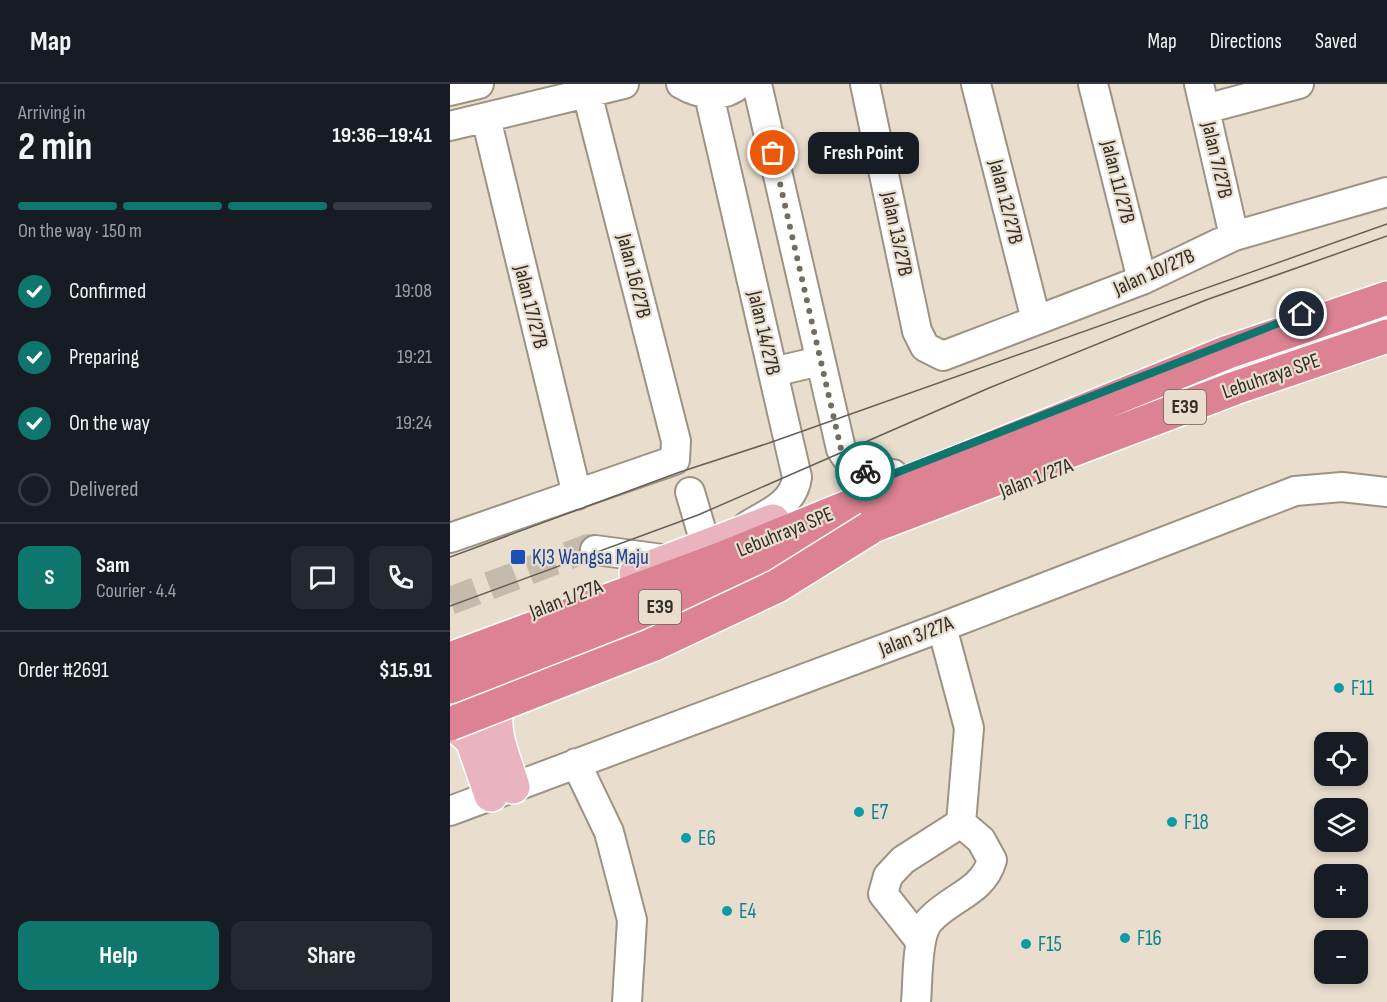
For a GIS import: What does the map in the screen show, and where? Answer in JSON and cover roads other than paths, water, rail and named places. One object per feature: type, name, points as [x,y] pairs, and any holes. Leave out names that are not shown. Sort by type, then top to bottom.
[{"type":"highway","name":"Lebuhraya SPE","points":[[450,659],[723,558],[1228,352],[1387,298]]},
{"type":"highway","name":"Lebuhraya SPE","points":[[450,687],[1235,388],[1387,336]]},
{"type":"highway","points":[[450,723],[673,635],[777,586],[870,528]]},
{"type":"main road","name":"Jalan 1/27A","points":[[450,643],[1387,283]]},
{"type":"main road","name":"Jalan 1/27A","points":[[450,702],[1387,346]]},
{"type":"main road","points":[[502,791],[495,715],[498,700],[519,675]]},
{"type":"main road","points":[[450,723],[472,740],[502,791]]},
{"type":"street","points":[[450,91],[479,84]]},
{"type":"street","points":[[450,126],[624,84]]},
{"type":"street","points":[[681,84],[695,92],[710,95],[723,93],[740,84]]},
{"type":"street","points":[[757,84],[841,449],[846,459],[861,470],[893,474]]},
{"type":"street","name":"Jalan 13/27B","points":[[865,84],[917,331],[925,347]]},
{"type":"street","name":"Jalan 12/27B","points":[[976,84],[1036,320]]},
{"type":"street","name":"Jalan 11/27B","points":[[1093,84],[1142,280]]},
{"type":"street","points":[[1202,96],[1299,84]]},
{"type":"street","name":"Jalan 16/27B","points":[[577,495],[675,460],[676,441],[588,93]]},
{"type":"street","name":"Jalan 14/27B","points":[[710,95],[796,477],[795,489],[789,500],[717,542]]},
{"type":"street","name":"Jalan 7/27B","points":[[1202,96],[1234,236]]},
{"type":"street","name":"Jalan 17/27B","points":[[486,118],[577,495]]},
{"type":"street","name":"Jalan 10/27B","points":[[925,347],[942,356],[1142,280],[1234,236],[1387,192]]},
{"type":"street","points":[[773,372],[820,361]]},
{"type":"street","name":"Jalan 3/27A","points":[[450,811],[942,627],[1294,491],[1342,487],[1387,492]]},
{"type":"street","points":[[690,492],[717,542]]},
{"type":"street","points":[[451,530],[577,495]]},
{"type":"street","points":[[598,554],[670,560]]},
{"type":"street","points":[[942,627],[969,728],[962,824]]},
{"type":"street","points":[[576,763],[609,832],[632,920],[627,1002]]},
{"type":"street","points":[[921,942],[884,894],[888,876],[903,860],[962,824]]},
{"type":"street","points":[[916,1002],[921,942],[928,921],[979,884],[988,874],[992,860],[981,840],[962,824]]},
{"type":"tunnel","points":[[450,601],[588,548],[595,550]]},
{"type":"tram line","points":[[450,557],[680,472],[769,443],[1387,224]]},
{"type":"tram line","points":[[450,606],[698,515],[989,388],[1206,300],[1387,236]]},
{"type":"place","name":"Fresh Point","points":[[773,153]]},
{"type":"place","name":"KJ3 Wangsa Maju","points":[[518,557]]},
{"type":"place","name":"F11","points":[[1339,688]]},
{"type":"place","name":"E7","points":[[859,812]]},
{"type":"place","name":"F18","points":[[1172,822]]},
{"type":"place","name":"E6","points":[[686,838]]},
{"type":"place","name":"E4","points":[[727,911]]},
{"type":"place","name":"F16","points":[[1125,938]]},
{"type":"place","name":"F15","points":[[1026,944]]}]
